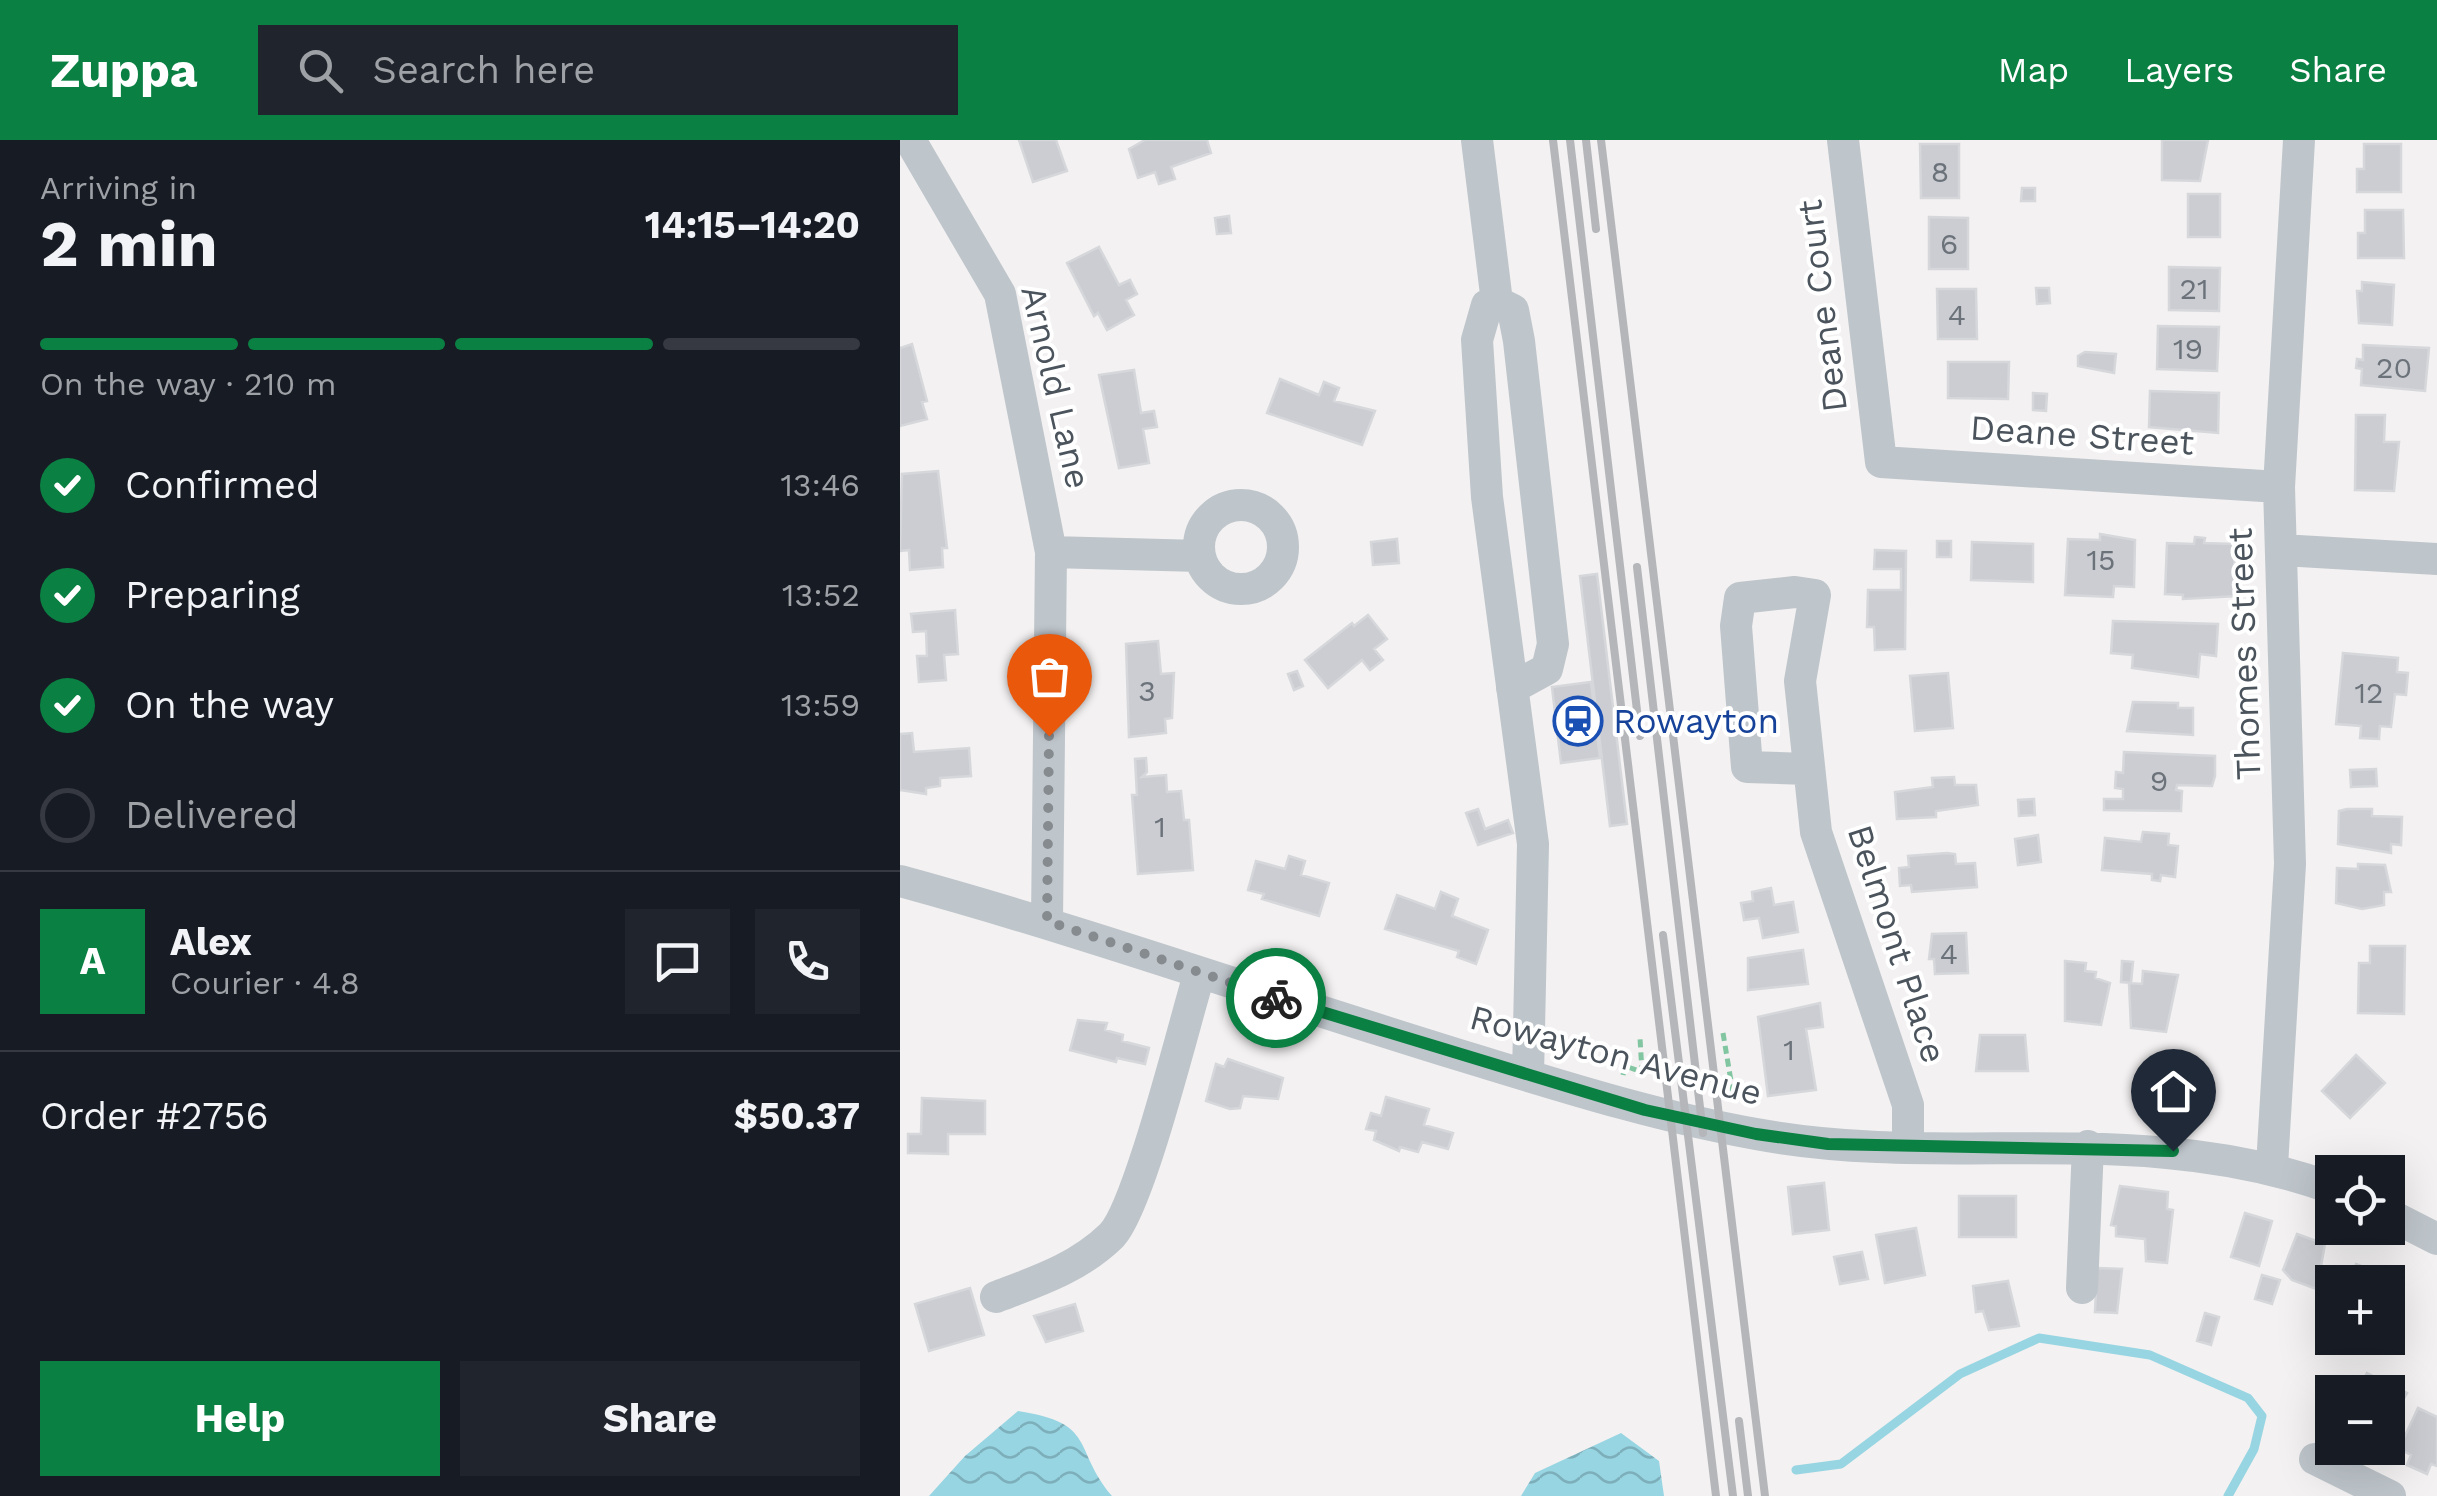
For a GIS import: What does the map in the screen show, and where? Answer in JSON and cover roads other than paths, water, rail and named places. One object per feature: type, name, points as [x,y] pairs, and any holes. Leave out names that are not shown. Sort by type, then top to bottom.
[{"type":"street","name":"Arnold Lane","points":[[910,140],[1000,294],[1051,552],[1047,921]]},
{"type":"street","points":[[1478,140],[1496,302]]},
{"type":"street","name":"Deane Court","points":[[1843,140],[1881,462]]},
{"type":"street","name":"Thomes Street","points":[[2272,1166],[2290,864],[2278,487],[2298,140]]},
{"type":"street","points":[[1512,688],[1547,670],[1553,644],[1519,341],[1513,310],[1496,302],[1487,305],[1479,323],[1479,398],[1512,688],[1533,844],[1528,1076]]},
{"type":"street","name":"Deane Street","points":[[1881,462],[2278,487]]},
{"type":"street","points":[[2283,550],[2437,560]]},
{"type":"street","points":[[1051,552],[1200,556]]},
{"type":"street","name":"Belmont Place","points":[[1808,769],[1747,767],[1736,626],[1740,598],[1795,592],[1815,595],[1800,681],[1816,832],[1908,1105],[1908,1145]]},
{"type":"street","name":"Rowayton Avenue","points":[[900,880],[1047,921],[1199,975],[1528,1076],[1645,1110],[1756,1134],[1828,1144],[2088,1146],[2173,1151],[2272,1166],[2315,1182]]},
{"type":"street","points":[[996,1296],[1064,1272],[1114,1234],[1134,1194],[1199,975]]},
{"type":"street","points":[[2082,1288],[2088,1146]]},
{"type":"street","points":[[2405,1223],[2437,1239]]},
{"type":"street","points":[[2327,1465],[2390,1496]]},
{"type":"water","points":[[1018,1411],[1043,1416],[1072,1431],[1112,1496],[929,1496],[965,1456]]},
{"type":"water","points":[[1621,1433],[1659,1461],[1664,1496],[1521,1496],[1535,1473]]},
{"type":"waterway","points":[[1796,1470],[1841,1464],[1960,1374],[2039,1338],[2150,1355],[2248,1398],[2262,1416],[2254,1449],[2228,1496]]},
{"type":"railway","points":[[1553,140],[1716,1496]]},
{"type":"railway","points":[[1570,140],[1640,736]]},
{"type":"railway","points":[[1586,140],[1596,229]]},
{"type":"railway","points":[[1601,140],[1765,1496]]},
{"type":"railway","points":[[1637,567],[1703,1133]]},
{"type":"railway","points":[[1663,935],[1733,1496]]},
{"type":"railway","points":[[1739,1421],[1748,1496]]},
{"type":"place","name":"Rowayton","points":[[1578,721]]}]
